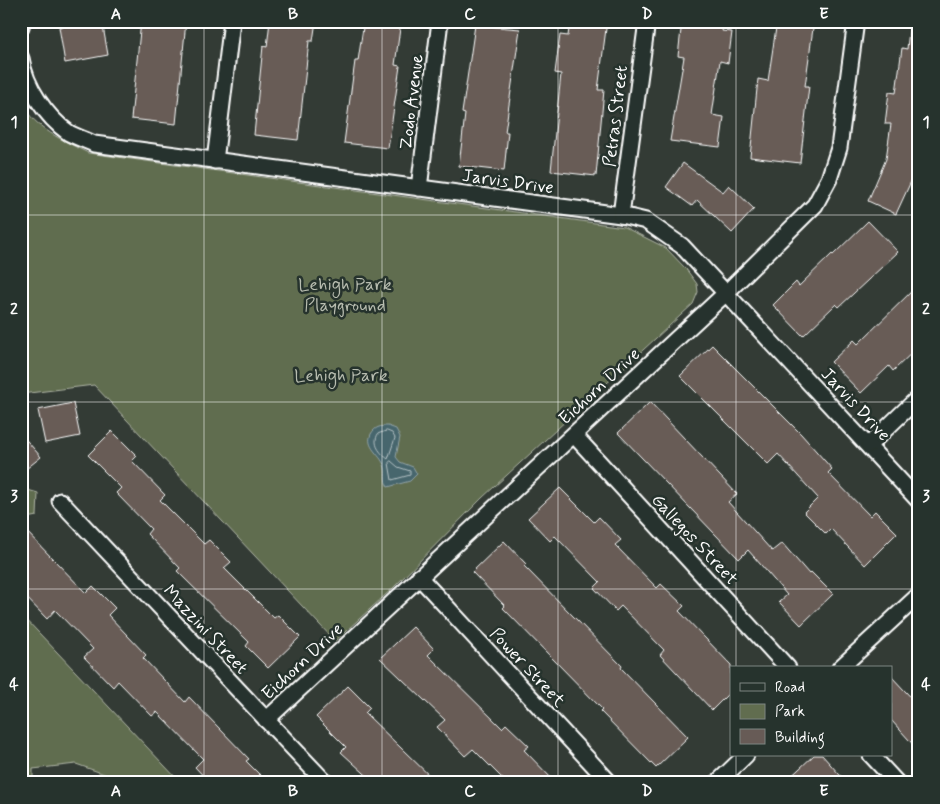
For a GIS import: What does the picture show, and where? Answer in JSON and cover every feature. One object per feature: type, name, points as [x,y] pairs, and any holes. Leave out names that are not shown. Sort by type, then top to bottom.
[{"type":"street","points":[[21,27],[22,21]]},
{"type":"street","points":[[215,161],[232,21]]},
{"type":"street","name":"Zodo Avenue","points":[[419,188],[440,21]]},
{"type":"street","name":"Petras Street","points":[[621,215],[646,21]]},
{"type":"street","name":"Eichorn Drive","points":[[266,720],[726,293],[815,205],[829,179],[839,148],[856,21]]},
{"type":"street","name":"Jarvis Drive","points":[[21,58],[23,71],[34,92],[48,112],[69,132],[94,144],[621,215],[646,221],[682,246],[919,501]]},
{"type":"street","points":[[869,445],[919,397]]},
{"type":"street","name":"Gallegos Street","points":[[574,435],[786,666]]},
{"type":"street","name":"Mazzini Street","points":[[60,501],[326,783]]},
{"type":"street","name":"Power Street","points":[[419,577],[610,783]]},
{"type":"street","points":[[842,666],[919,595]]},
{"type":"street","points":[[717,783],[745,756]]},
{"type":"street","points":[[871,756],[897,783]]},
{"type":"green space","name":"Lehigh Park","points":[[21,103],[34,120],[50,133],[88,153],[624,227],[666,248],[697,284],[698,292],[693,304],[482,498],[393,588],[335,641],[94,385],[21,394]]},
{"type":"green space","points":[[21,488],[38,493],[37,516],[21,519]]},
{"type":"green space","points":[[21,614],[181,783],[130,783],[76,764],[33,769],[33,783],[21,783]]},
{"type":"water","points":[[388,426],[396,429],[400,437],[396,457],[400,462],[413,467],[417,474],[410,481],[388,487],[384,465],[371,447],[370,439],[371,434],[376,428]]},
{"type":"building","points":[[102,21],[108,55],[65,63],[59,27]]},
{"type":"building","points":[[141,21],[186,21],[176,124],[131,119]]},
{"type":"building","points":[[270,21],[316,21],[313,41],[309,41],[298,140],[254,135],[263,46],[267,47]]},
{"type":"building","points":[[364,21],[401,21],[395,65],[400,66],[388,148],[344,143],[355,61],[358,61]]},
{"type":"building","points":[[570,21],[607,21],[598,90],[604,90],[596,176],[551,171],[561,74],[555,73],[560,35],[568,36]]},
{"type":"building","points":[[682,21],[724,21],[722,31],[732,32],[728,63],[720,61],[712,115],[724,117],[720,147],[670,141],[684,57],[678,56]]},
{"type":"building","points":[[777,21],[814,21],[805,86],[809,86],[800,163],[750,157],[758,79],[768,81]]},
{"type":"building","points":[[910,21],[919,22],[919,164],[896,214],[868,201],[886,159],[891,124],[885,124],[889,92],[896,93],[902,48],[907,49]]},
{"type":"building","points":[[475,25],[520,29],[505,132],[508,132],[504,171],[459,166],[465,114],[462,113]]},
{"type":"building","points":[[683,163],[723,192],[729,185],[754,209],[732,233],[697,200],[692,206],[666,187]]},
{"type":"building","points":[[868,221],[898,252],[839,307],[836,304],[803,336],[773,305],[796,282],[799,286]]},
{"type":"building","points":[[919,284],[919,346],[893,371],[889,366],[861,393],[831,362],[854,340],[858,344]]},
{"type":"building","points":[[712,345],[801,434],[832,469],[828,473],[870,516],[875,511],[897,533],[865,565],[831,529],[826,534],[804,512],[818,498],[778,454],[768,464],[680,376]]},
{"type":"building","points":[[650,402],[737,494],[728,502],[772,551],[782,543],[809,574],[811,572],[833,594],[801,625],[779,602],[787,595],[748,550],[739,559],[618,433]]},
{"type":"building","points":[[73,403],[80,436],[45,443],[38,410]]},
{"type":"building","points":[[112,431],[137,456],[132,461],[165,495],[160,500],[204,544],[209,540],[231,562],[224,568],[274,618],[278,615],[300,637],[268,668],[246,646],[249,642],[177,571],[180,568],[147,534],[151,529],[116,493],[121,488],[88,455]]},
{"type":"building","points":[[21,434],[41,457],[21,473]]},
{"type":"building","points":[[560,488],[594,522],[599,517],[621,540],[615,545],[657,588],[661,584],[684,606],[679,611],[731,665],[730,692],[712,710],[660,655],[664,650],[621,606],[616,611],[594,588],[600,582],[555,536],[550,541],[528,518]]},
{"type":"building","points":[[21,526],[86,593],[93,586],[115,608],[108,615],[146,655],[143,658],[185,702],[189,697],[249,759],[246,761],[268,783],[210,783],[195,767],[203,759],[157,712],[152,716],[118,681],[113,687],[84,657],[93,649],[55,610],[47,619],[21,592]]},
{"type":"building","points":[[504,541],[526,564],[524,566],[622,666],[621,668],[688,737],[656,768],[600,711],[602,709],[503,608],[505,606],[472,572]]},
{"type":"building","points":[[413,627],[434,649],[428,655],[502,728],[506,724],[529,746],[524,750],[556,783],[507,783],[473,749],[465,756],[437,727],[445,720],[380,658]]},
{"type":"building","points":[[892,677],[919,706],[919,751],[892,721]]},
{"type":"building","points":[[348,686],[370,708],[365,713],[437,783],[375,783],[341,752],[346,747],[316,717]]},
{"type":"building","points":[[813,756],[823,756],[847,783],[784,783]]},
{"type":"park label","name":"Lehigh Park Playground","points":[[345,294]]}]
